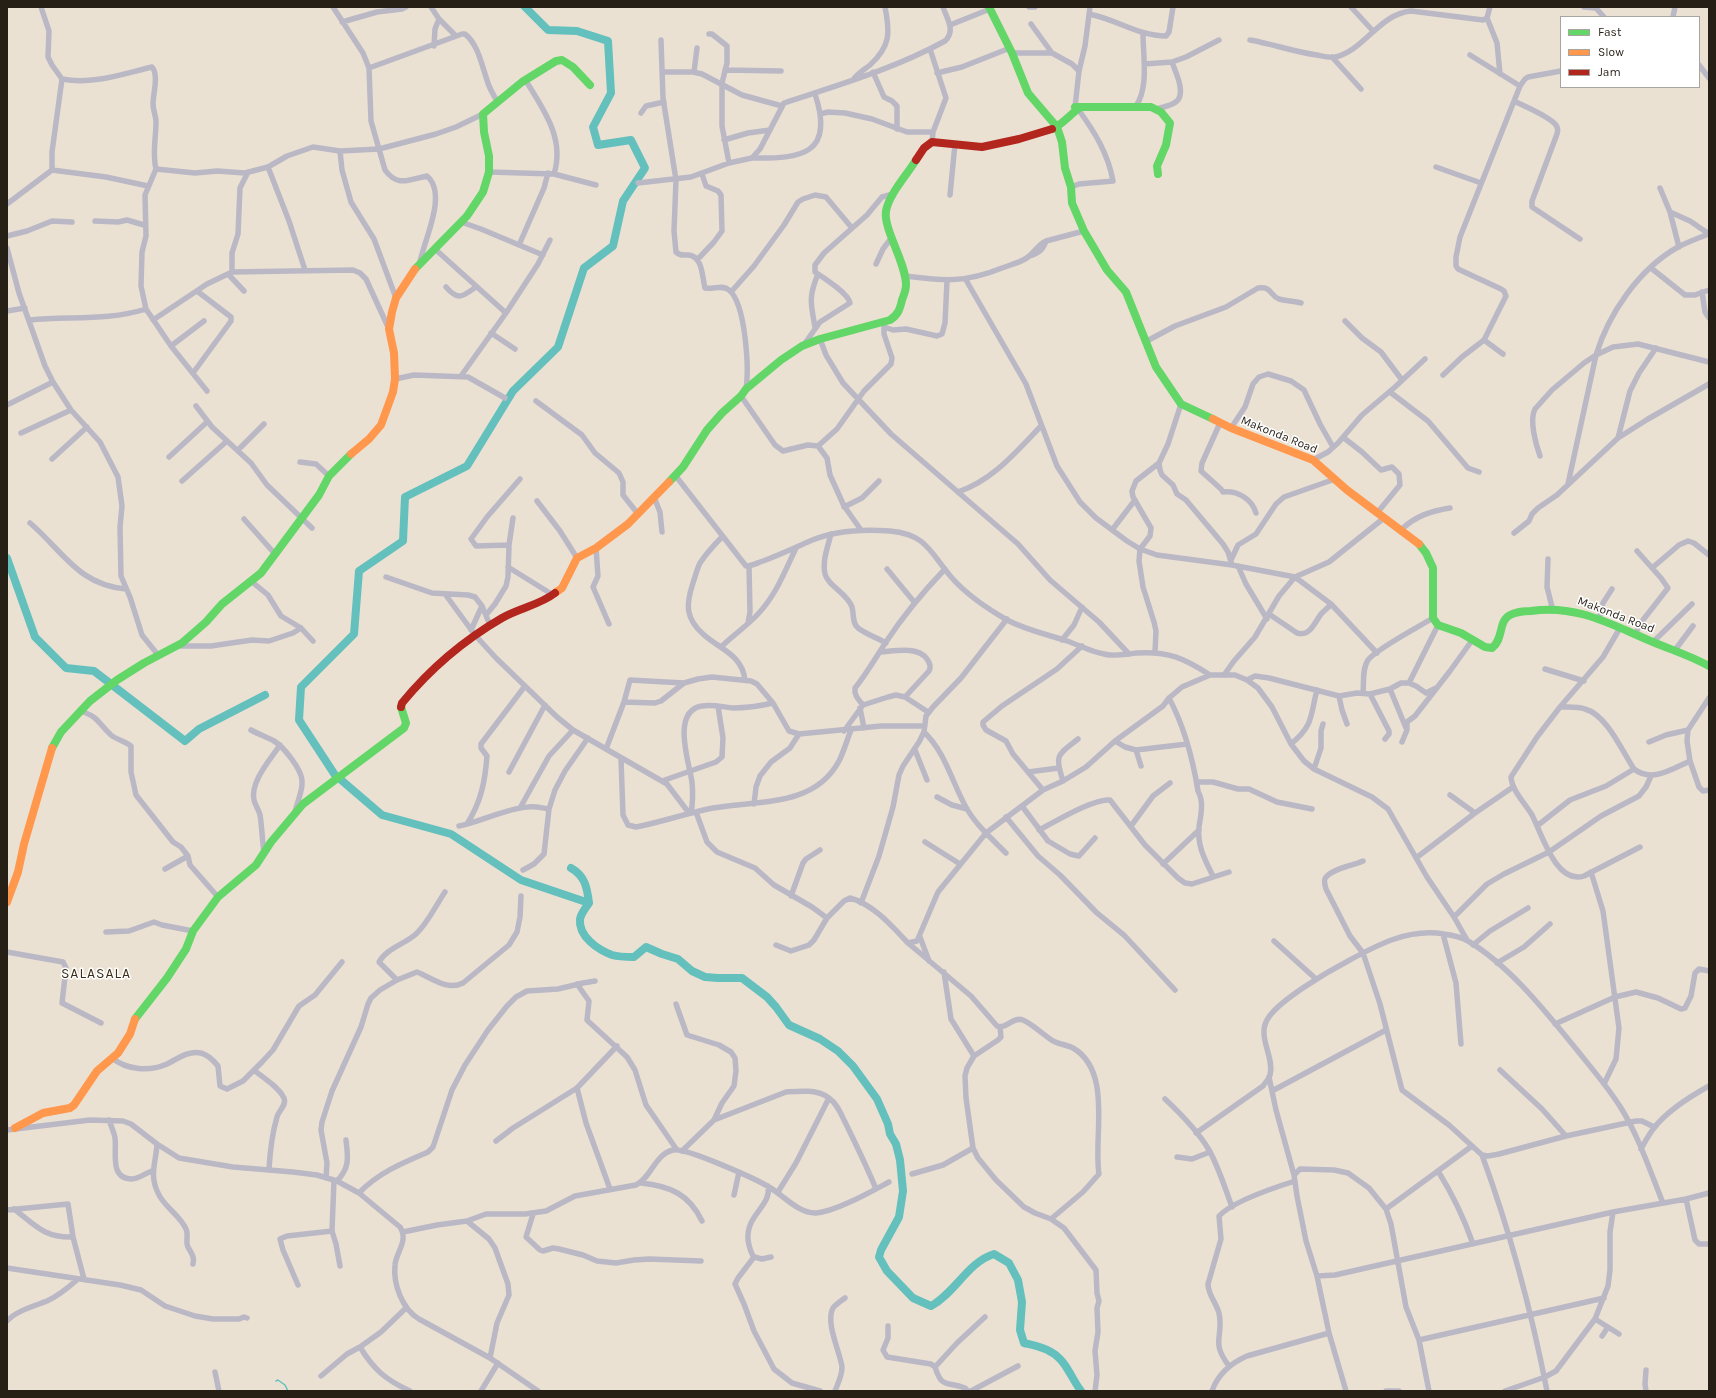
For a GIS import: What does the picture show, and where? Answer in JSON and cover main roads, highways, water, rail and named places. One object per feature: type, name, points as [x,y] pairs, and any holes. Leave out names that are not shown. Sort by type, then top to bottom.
[{"type":"waterway","points":[[335,775],[299,720],[301,687],[354,634],[359,571],[403,541],[405,497],[467,466],[513,391],[558,347],[584,268],[613,246],[623,201],[645,168],[631,140],[598,145],[593,127],[611,93],[608,41],[577,31],[548,30],[525,7]]},
{"type":"waterway","points":[[7,558],[35,637],[66,668],[94,671],[185,741],[199,729],[265,695]]},
{"type":"waterway","points":[[340,779],[382,815],[451,834],[521,880],[589,903]]},
{"type":"waterway","points":[[571,868],[582,878],[586,887],[589,903],[580,919],[582,932],[590,942],[601,950],[620,957],[634,957],[646,947],[678,959],[692,971],[705,977],[742,978],[767,997],[789,1025],[820,1039],[838,1051],[853,1066],[877,1099],[888,1124],[890,1134],[896,1144],[900,1160],[903,1191],[899,1217],[881,1250],[879,1257],[887,1271],[913,1298],[931,1306],[947,1294],[969,1271],[985,1258],[994,1254],[1009,1263],[1018,1280],[1022,1302],[1020,1330],[1024,1343],[1038,1346],[1056,1355],[1064,1364],[1081,1391]]},
{"type":"waterway","points":[[276,1381],[278,1380],[285,1385],[288,1391]]},
{"type":"district","name":"SALASALA","points":[[96,974]]}]
